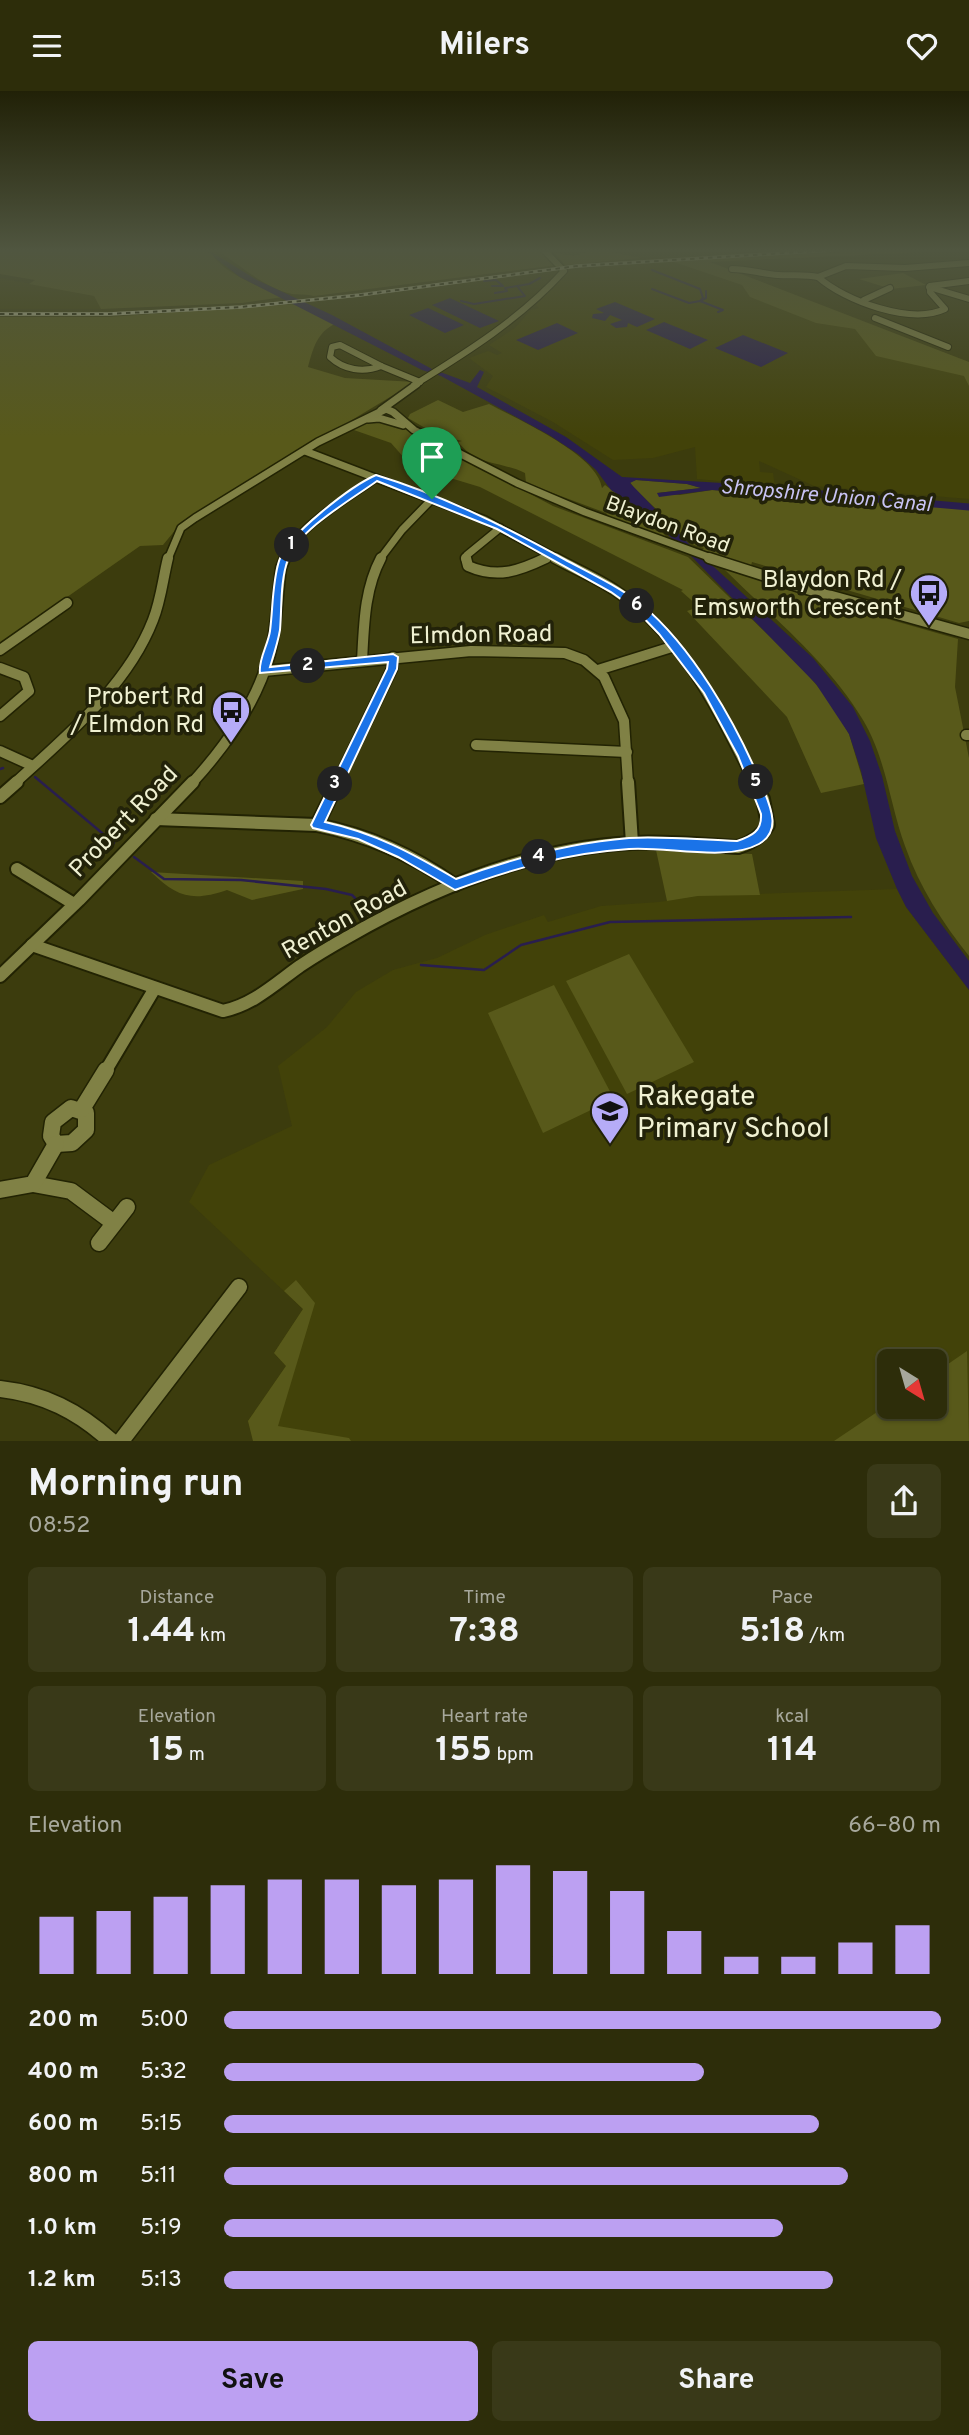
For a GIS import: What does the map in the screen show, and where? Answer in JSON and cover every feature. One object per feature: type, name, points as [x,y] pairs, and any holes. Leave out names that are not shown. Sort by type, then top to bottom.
[{"type":"street","points":[[379,415],[397,396],[463,356],[524,312]]},
{"type":"street","points":[[895,312],[903,315],[940,312]]},
{"type":"street","points":[[890,324],[902,319],[903,315]]},
{"type":"street","points":[[875,318],[947,347]]},
{"type":"street","points":[[382,366],[361,371],[334,362],[330,357],[332,347],[336,339],[382,366],[420,382]]},
{"type":"street","points":[[0,797],[89,711],[134,657],[156,614],[174,539],[181,528],[351,423],[394,413],[397,396]]},
{"type":"street","name":"Blaydon Road","points":[[394,413],[409,427]]},
{"type":"street","name":"Blaydon Road","points":[[379,415],[409,427],[520,485],[655,539],[865,606],[969,633]]},
{"type":"street","name":"Renton Road","points":[[32,945],[223,1011],[236,1009],[333,945],[455,885],[506,866],[549,854],[632,843],[737,846],[757,839],[768,825],[763,799],[744,756],[708,690],[675,646],[629,600],[500,528],[305,451]]},
{"type":"street","name":"Probert Road","points":[[0,976],[74,904],[223,746],[247,707],[264,671],[275,633],[281,568],[287,552],[309,527],[376,478]]},
{"type":"street","points":[[362,661],[370,584],[377,564],[404,528],[432,499]]},
{"type":"street","points":[[500,528],[467,555],[465,559],[468,566],[488,574],[498,574],[533,564],[551,555]]},
{"type":"street","points":[[0,650],[67,603]]},
{"type":"street","points":[[632,843],[628,752],[621,712],[610,687],[598,670],[675,646]]},
{"type":"street","name":"Elmdon Road","points":[[264,671],[471,650],[549,651],[575,656],[598,670]]},
{"type":"street","points":[[317,825],[392,669],[393,657]]},
{"type":"street","points":[[0,668],[26,677],[30,685],[29,691],[0,716]]},
{"type":"street","points":[[476,745],[628,752]]},
{"type":"street","points":[[0,751],[33,766]]},
{"type":"street","points":[[156,819],[317,825],[360,834],[403,853],[455,885]]},
{"type":"street","points":[[17,869],[74,904]]},
{"type":"street","points":[[82,1109],[155,988]]},
{"type":"street","points":[[56,1144],[50,1130],[55,1119],[71,1108],[82,1109]]},
{"type":"street","points":[[56,1144],[72,1143],[82,1135],[88,1118],[82,1109]]},
{"type":"street","points":[[33,1184],[56,1144]]},
{"type":"street","points":[[0,1190],[33,1184],[71,1191],[114,1223]]},
{"type":"street","points":[[99,1243],[127,1207]]},
{"type":"street","points":[[121,1441],[239,1287]]},
{"type":"street","points":[[0,1389],[23,1391],[54,1400],[80,1414],[111,1441]]},
{"type":"shaded area","points":[[181,312],[312,312],[335,324],[320,336],[308,367],[345,378],[415,382],[181,523],[163,545],[140,546],[0,644],[0,317],[108,317]]},
{"type":"shaded area","points":[[308,312],[326,312],[432,369],[470,383],[480,370],[484,372],[477,387],[566,437],[622,477],[739,484],[740,492],[712,490],[659,497],[657,493],[701,488],[687,484],[636,480],[630,483],[689,544],[813,658],[853,707],[870,741],[882,776],[895,831],[912,876],[933,913],[969,961],[969,990],[906,907],[897,889],[876,838],[861,771],[849,734],[816,684],[693,558],[640,509],[611,490],[596,470],[578,454],[549,435],[441,376],[422,370]]},
{"type":"shaded area","points":[[436,312],[464,325],[445,333],[409,315]]},
{"type":"shaded area","points":[[447,312],[480,312],[499,321],[480,328]]},
{"type":"shaded area","points":[[529,312],[836,312],[969,362],[969,499],[814,486],[759,461],[760,472],[773,473],[775,486],[697,479],[695,447],[653,458],[613,460],[553,422],[486,387],[493,376],[469,358],[488,351],[497,355],[502,353],[489,345],[515,328]]},
{"type":"shaded area","points":[[602,312],[639,312],[655,319],[637,327],[628,323],[627,327],[616,328],[610,324],[622,320],[610,315],[605,321],[592,318],[593,314],[604,313]]},
{"type":"shaded area","points":[[788,312],[840,312],[969,362],[969,386],[964,376],[876,356],[855,329],[816,323]]},
{"type":"shaded area","points":[[664,322],[708,340],[690,349],[646,330]]},
{"type":"shaded area","points":[[557,323],[578,333],[538,350],[516,340]]},
{"type":"shaded area","points":[[743,335],[788,353],[761,367],[715,348]]},
{"type":"shaded area","points":[[438,400],[463,412],[489,404],[537,429],[587,463],[602,488],[605,485],[639,510],[669,539],[611,519],[606,513],[526,483],[525,473],[481,459],[465,450],[458,442],[462,441],[437,435],[408,418],[410,414]]},
{"type":"shaded area","points":[[380,421],[409,430],[553,506],[688,557],[802,668],[830,701],[849,734],[864,784],[821,793],[787,717],[687,611],[699,607],[681,591],[683,590],[480,487],[447,477],[434,466],[406,460],[391,443],[351,429]]},
{"type":"shaded area","points":[[636,480],[687,484],[701,488],[657,493],[680,495],[712,490],[969,509],[969,621],[959,623],[752,562],[751,566],[702,550],[704,548],[694,545],[634,488],[630,482]]},
{"type":"shaded area","points":[[723,568],[814,598],[958,639],[955,687],[969,758],[969,956],[941,917],[911,861],[877,750],[863,720],[849,698],[816,659]]},
{"type":"shaded area","points":[[656,850],[752,854],[760,895],[698,896],[667,901]]},
{"type":"shaded area","points":[[151,872],[303,881],[303,889],[252,900],[227,890],[194,896],[177,892]]},
{"type":"shaded area","name":"Rakegate Primary School","points":[[897,889],[906,907],[969,990],[969,1441],[253,1441],[248,1421],[286,1366],[274,1353],[303,1309],[189,1202],[209,1165],[292,1126],[278,1066],[327,1027],[356,992],[393,970],[437,958],[485,935],[544,915],[548,922],[601,906],[698,896]]},
{"type":"shaded area","points":[[629,954],[694,1062],[627,1094],[566,981]]},
{"type":"shaded area","points":[[554,985],[614,1099],[543,1133],[488,1013]]},
{"type":"shaded area","points":[[296,1280],[315,1303],[278,1426],[349,1438],[351,1441],[253,1441],[248,1421],[286,1366],[274,1353],[303,1309],[284,1291]]},
{"type":"shaded area","points":[[967,1351],[969,1441],[834,1441],[877,1412],[877,1419],[947,1419],[947,1365]]},
{"type":"waterway","name":"Shropshire Union Canal","points":[[729,486],[969,507]]},
{"type":"waterway","points":[[35,777],[114,843]]},
{"type":"waterway","points":[[134,857],[164,879],[241,880],[326,889],[352,895],[367,910]]},
{"type":"waterway","points":[[421,965],[484,970],[521,945],[610,922],[851,917]]},
{"type":"railway","points":[[0,314],[147,312]]},
{"type":"place","name":"Blaydon Rd / Emsworth Crescent","points":[[929,627]]},
{"type":"place","name":"Probert Rd / Elmdon Rd","points":[[231,744]]},
{"type":"place","name":"Rakegate Primary School","points":[[610,1145]]},
{"type":"route","points":[[376,478],[432,499],[500,528],[615,590],[639,608],[663,632],[686,658],[708,690],[744,756],[767,814],[768,825],[757,839],[737,846],[632,843],[577,849],[517,862],[455,885],[403,853],[360,834],[317,825],[392,669],[393,657],[264,671],[275,633],[279,580],[284,559],[291,546],[309,527],[376,478]]}]
